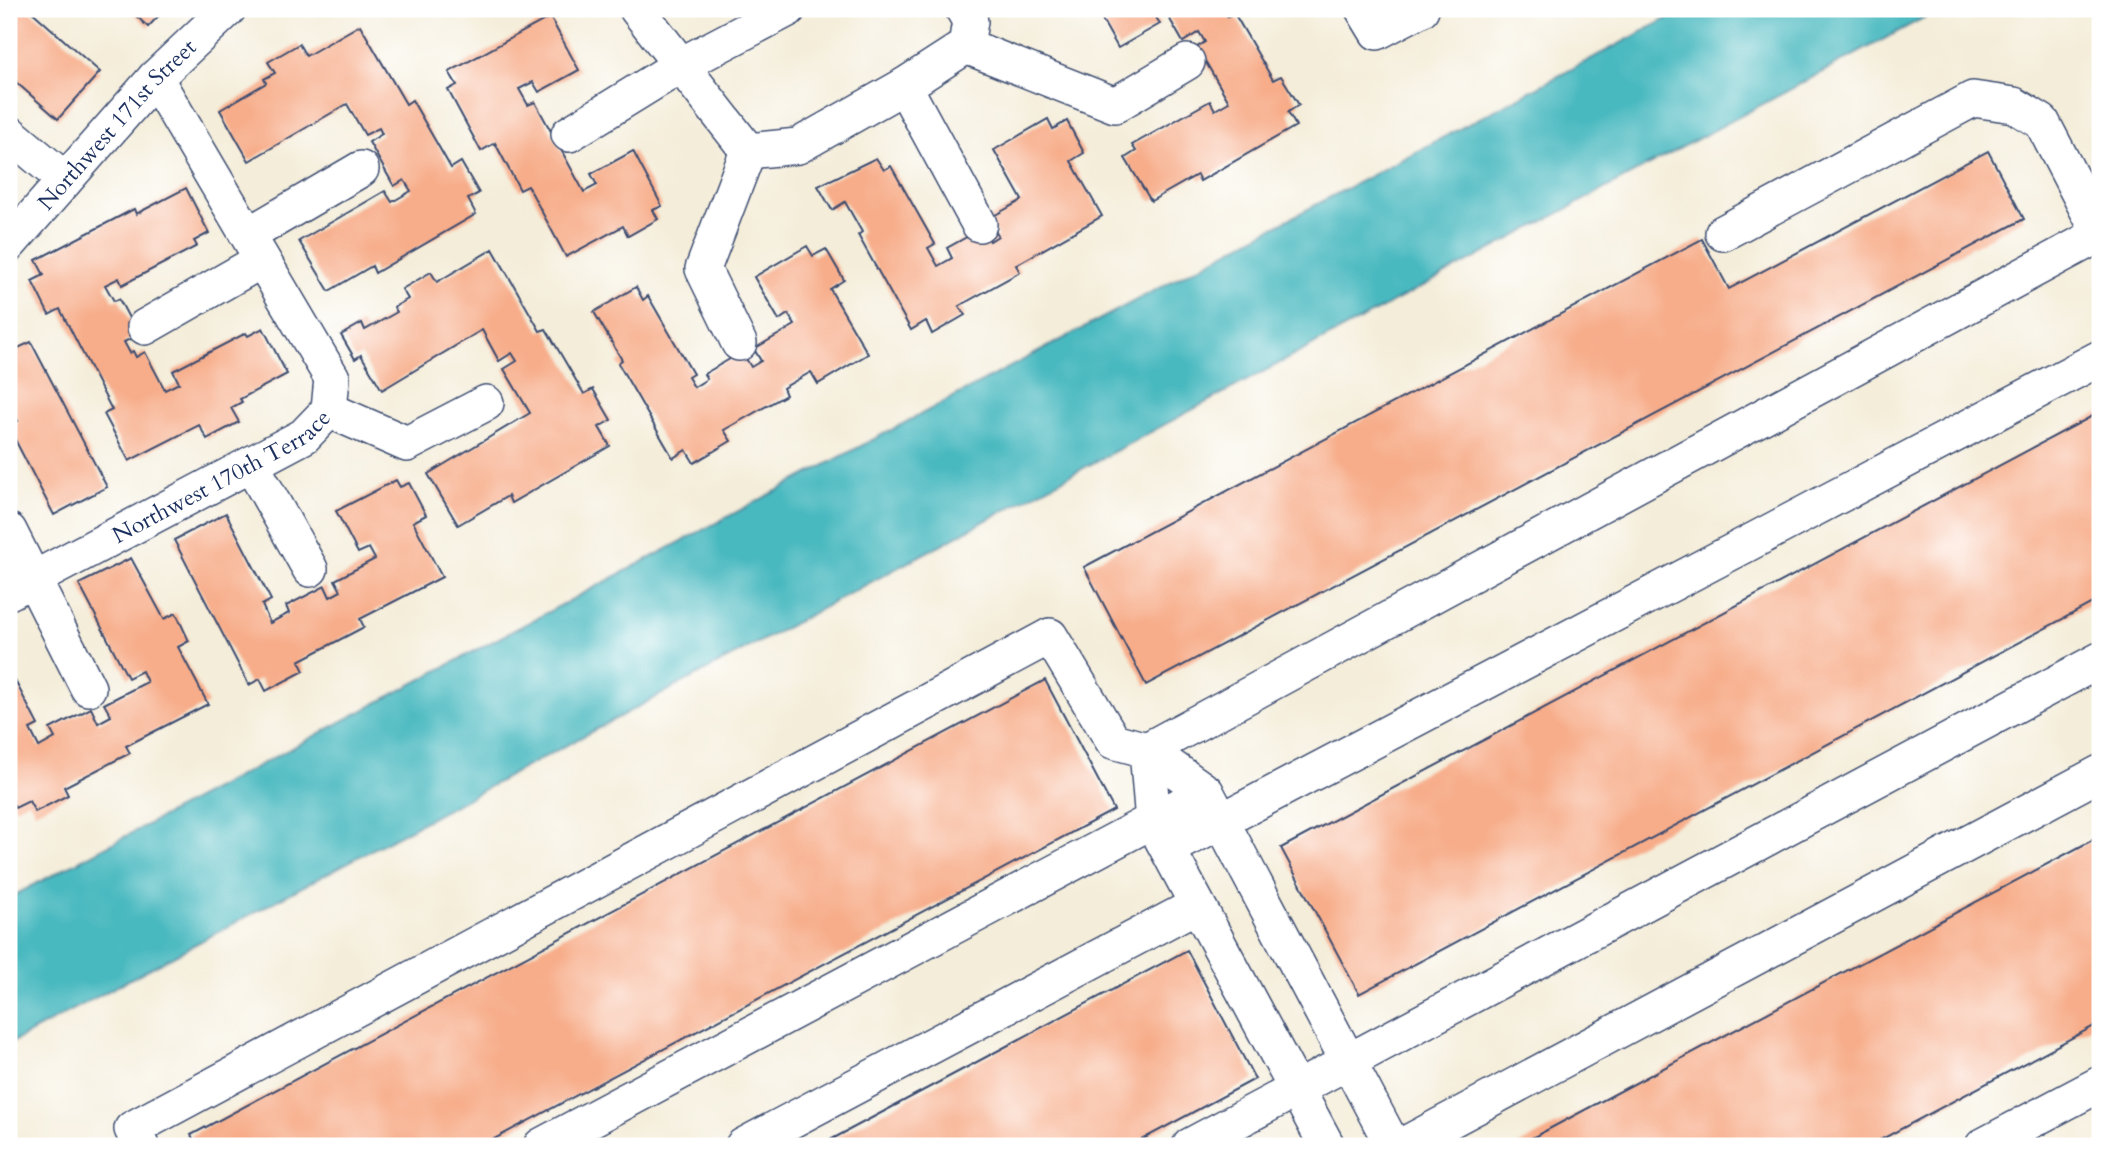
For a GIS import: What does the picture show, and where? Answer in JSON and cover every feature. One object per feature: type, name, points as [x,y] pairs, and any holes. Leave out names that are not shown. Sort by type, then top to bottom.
[{"type":"street","name":"Northwest 171st Street","points":[[9,244],[155,78],[228,9]]},
{"type":"street","points":[[637,9],[748,150]]},
{"type":"street","points":[[569,134],[681,65],[788,9]]},
{"type":"street","points":[[748,150],[798,146],[904,86],[966,46],[970,21],[963,9]]},
{"type":"street","points":[[1363,9],[1377,32],[1420,9]]},
{"type":"street","points":[[966,46],[1115,105],[1187,62]]},
{"type":"street","name":"Northwest 170th Terrace","points":[[21,585],[304,436],[328,410],[332,378],[155,78]]},
{"type":"street","points":[[904,86],[979,224]]},
{"type":"street","points":[[1147,750],[2100,234],[2042,122],[2014,105],[1973,99],[1723,233]]},
{"type":"street","points":[[9,133],[65,180]]},
{"type":"street","points":[[739,343],[703,269],[748,150]]},
{"type":"street","points":[[145,327],[361,169]]},
{"type":"street","points":[[541,1146],[1161,836],[1214,805],[2100,358]]},
{"type":"street","points":[[328,410],[407,444],[485,402]]},
{"type":"street","points":[[251,464],[310,569]]},
{"type":"street","points":[[9,531],[21,585],[88,688]]},
{"type":"street","points":[[141,1146],[132,1129],[1050,636],[1113,741],[1147,750],[1214,805],[1394,1146]]},
{"type":"street","points":[[1190,1146],[2100,660]]},
{"type":"street","points":[[1147,750],[1161,836],[1327,1146]]},
{"type":"street","points":[[1402,1146],[2100,773]]},
{"type":"street","points":[[743,1146],[1198,905]]},
{"type":"street","points":[[1983,1146],[2100,1084]]},
{"type":"water","points":[[1685,9],[1940,9],[9,1044],[9,898]]},
{"type":"building","points":[[9,9],[29,9],[100,72],[58,119],[9,76]]},
{"type":"building","points":[[129,9],[165,9],[148,27]]},
{"type":"building","points":[[1096,9],[1151,9],[1160,24],[1118,48]]},
{"type":"building","points":[[1164,9],[1223,9],[1228,17],[1234,13],[1273,80],[1281,76],[1299,105],[1288,112],[1296,126],[1200,181],[1197,175],[1151,201],[1125,158],[1136,151],[1132,145],[1210,101],[1215,110],[1229,102],[1197,47],[1205,42],[1199,32],[1183,42]]},
{"type":"building","points":[[550,17],[579,70],[539,92],[533,82],[519,89],[528,105],[535,102],[584,192],[597,185],[591,174],[633,151],[662,206],[653,210],[658,219],[628,236],[623,226],[566,257],[528,186],[520,190],[495,143],[481,151],[448,90],[457,85],[449,72]]},
{"type":"building","points":[[360,25],[406,104],[412,100],[451,168],[461,162],[479,193],[468,199],[476,214],[375,273],[372,266],[329,291],[299,241],[385,191],[392,202],[411,191],[404,180],[394,186],[369,142],[382,134],[379,128],[365,135],[347,104],[249,161],[220,110],[266,83],[264,79],[275,73],[268,62],[299,44],[306,56]]},
{"type":"building","points":[[1048,119],[1053,129],[1067,121],[1084,153],[1071,161],[1102,216],[1016,265],[1020,272],[959,306],[965,315],[932,334],[926,321],[911,330],[858,235],[862,232],[845,202],[832,210],[818,186],[876,158],[884,170],[891,166],[935,244],[928,248],[938,266],[952,258],[947,248],[983,228],[990,241],[998,236],[988,219],[1022,200],[994,150]]},
{"type":"building","points":[[1988,151],[2024,219],[1146,685],[1084,567],[1702,239],[1729,289]]},
{"type":"building","points":[[186,188],[209,233],[194,241],[197,246],[122,285],[119,278],[105,285],[114,301],[119,299],[138,335],[124,342],[130,353],[133,351],[136,357],[145,352],[165,390],[179,383],[173,371],[246,333],[248,336],[263,328],[287,374],[240,399],[242,402],[231,408],[239,422],[207,439],[199,425],[129,461],[104,414],[112,410],[60,309],[49,315],[32,281],[44,275],[36,260],[134,209],[136,214]]},
{"type":"building","points":[[807,246],[813,256],[826,249],[844,280],[830,289],[868,354],[818,384],[811,372],[783,388],[786,395],[724,430],[731,441],[694,463],[686,450],[673,458],[618,363],[622,360],[594,312],[636,287],[643,300],[648,296],[693,374],[688,377],[694,387],[707,379],[704,374],[742,352],[751,367],[761,361],[754,349],[795,325],[788,314],[779,320],[754,277]]},
{"type":"building","points":[[493,249],[540,331],[546,329],[584,394],[593,389],[611,420],[599,427],[610,446],[511,503],[508,496],[458,525],[428,474],[530,413],[504,369],[517,361],[512,353],[499,361],[482,330],[382,390],[361,355],[355,359],[341,335],[362,323],[365,330],[397,312],[394,307],[408,299],[402,289],[431,272],[437,282]]},
{"type":"building","points":[[9,335],[16,349],[31,342],[107,487],[54,515],[9,428],[18,421],[11,408],[9,409]]},
{"type":"building","points":[[2100,412],[2100,599],[1359,994],[1281,848]]},
{"type":"building","points":[[396,480],[400,487],[409,483],[426,515],[413,522],[442,577],[360,619],[364,627],[299,661],[304,671],[266,691],[260,679],[249,685],[174,540],[226,513],[271,600],[262,605],[270,623],[289,613],[286,606],[325,586],[330,597],[341,591],[335,580],[375,559],[369,548],[358,553],[336,511]]},
{"type":"building","points":[[131,558],[164,619],[176,613],[189,641],[178,647],[208,704],[126,746],[130,753],[64,787],[68,795],[35,812],[29,801],[15,808],[9,796],[9,669],[38,725],[30,729],[39,747],[55,738],[50,729],[91,708],[98,723],[111,716],[104,704],[147,682],[142,671],[128,678],[79,584]]},
{"type":"building","points":[[1045,680],[1114,810],[481,1146],[197,1146],[191,1135]]},
{"type":"building","points":[[2100,836],[2100,1023],[1869,1146],[1517,1146]]},
{"type":"building","points":[[1187,950],[1255,1079],[1130,1146],[819,1146]]}]
